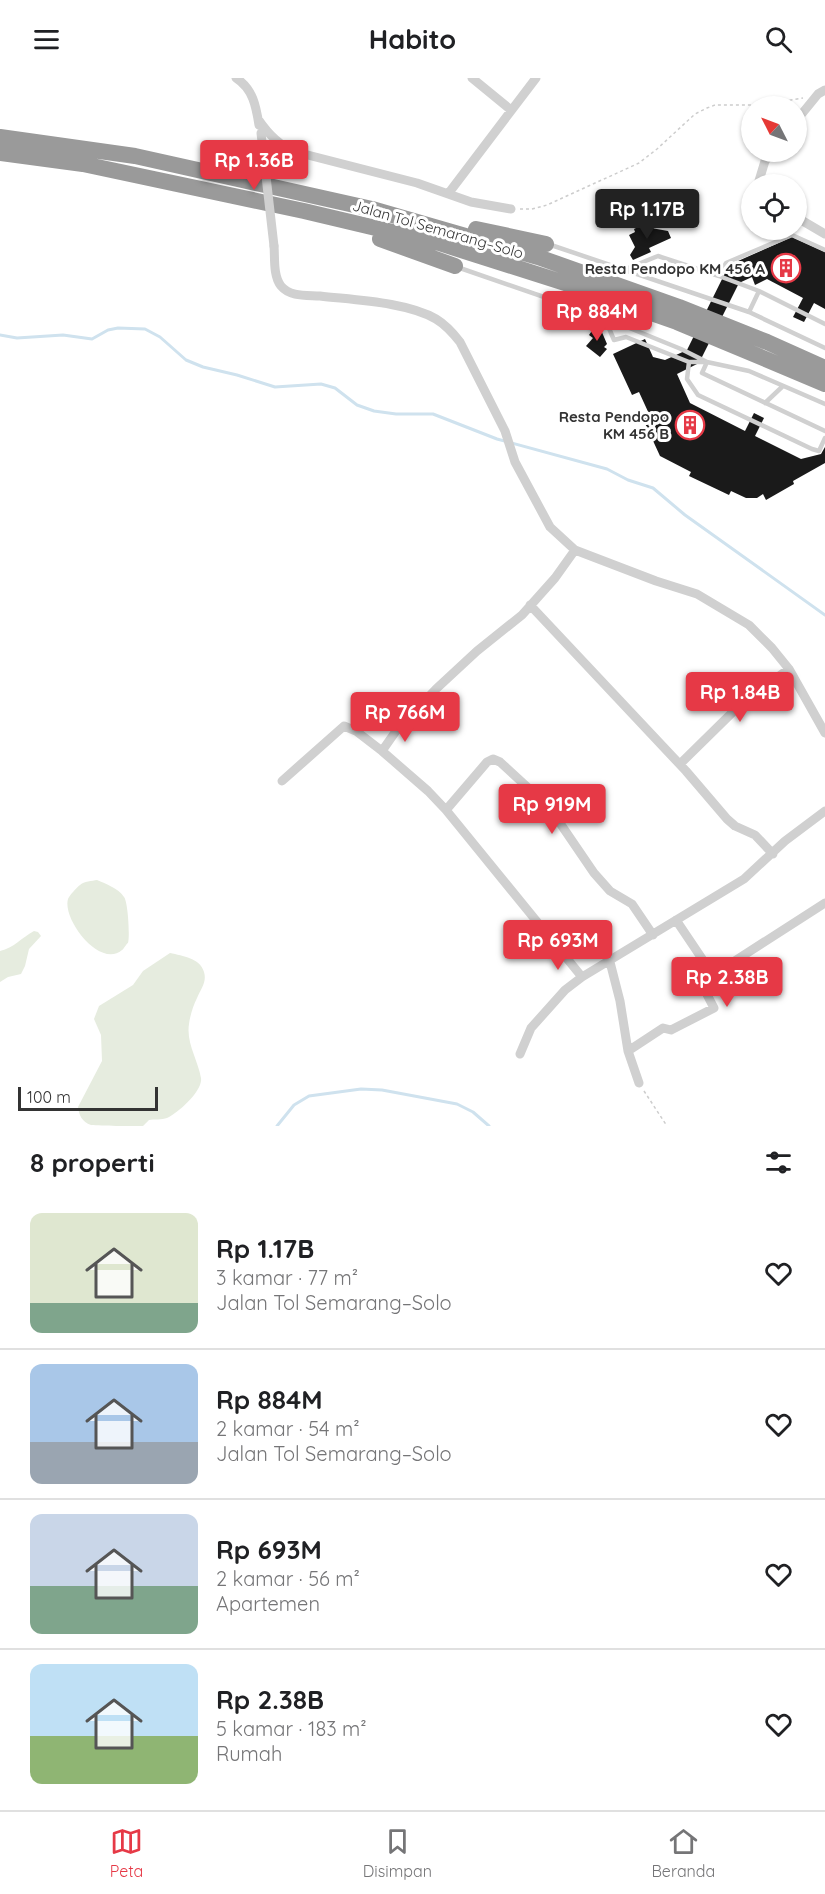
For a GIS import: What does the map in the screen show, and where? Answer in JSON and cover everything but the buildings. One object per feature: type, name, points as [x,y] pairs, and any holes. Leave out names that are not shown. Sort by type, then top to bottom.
[{"type":"highway","name":"Jalan Tol Semarang–Solo","points":[[0,137],[135,156],[372,209],[538,257],[679,307],[825,368]]},
{"type":"highway","name":"Jalan Tol Semarang–Solo","points":[[0,153],[83,164],[304,211],[439,243],[677,322],[825,384]]},
{"type":"highway","points":[[372,209],[546,244]]},
{"type":"highway","points":[[304,211],[455,266]]},
{"type":"street","points":[[236,78],[252,95],[258,112],[276,278],[279,284],[290,293],[357,300],[417,310],[439,321],[460,342],[505,431],[515,462],[550,527],[575,550],[656,581],[698,594],[749,625],[789,669],[825,733]]},
{"type":"street","points":[[472,78],[511,110]]},
{"type":"street","points":[[448,194],[536,78]]},
{"type":"street","points":[[807,109],[822,92]]},
{"type":"street","points":[[258,119],[269,135],[287,149],[306,156],[417,183],[471,202],[511,209]]},
{"type":"street","points":[[807,223],[825,234]]},
{"type":"street","points":[[382,751],[396,731],[436,689],[477,651],[522,615],[555,578],[575,550]]},
{"type":"street","points":[[530,605],[680,764],[727,819],[735,826],[755,835],[773,854]]},
{"type":"street","points":[[680,764],[742,703],[789,669]]},
{"type":"street","points":[[282,781],[344,726],[356,730],[428,791],[446,810],[582,977]]},
{"type":"street","points":[[446,810],[487,762],[493,759],[500,762],[549,807],[594,873],[610,891],[632,904],[653,935]]},
{"type":"street","points":[[520,1054],[531,1028],[565,990],[582,977],[744,879],[785,841],[825,811]]},
{"type":"street","points":[[628,1051],[663,1028],[671,1030],[713,1010],[701,983],[825,903]]},
{"type":"street","points":[[676,920],[713,975]]},
{"type":"street","points":[[610,962],[620,1001],[628,1051],[639,1083]]},
{"type":"lane","points":[[720,276],[726,263],[792,235],[825,250]]},
{"type":"lane","points":[[546,244],[626,269],[748,312],[825,348]]},
{"type":"lane","points":[[626,269],[658,256],[759,291],[825,324]]},
{"type":"lane","points":[[455,266],[605,318],[707,362]]},
{"type":"lane","points":[[748,312],[759,291]]},
{"type":"lane","points":[[605,318],[614,340],[626,337],[689,362],[707,362],[749,371],[825,404]]},
{"type":"lane","points":[[689,362],[687,379],[698,395],[812,449],[819,451],[825,438]]},
{"type":"lane","points":[[707,362],[702,373],[825,431]]},
{"type":"lane","points":[[765,403],[783,386]]},
{"type":"path","points":[[511,209],[532,209],[547,205],[639,163],[695,114],[707,108],[715,105],[759,105],[784,102],[822,92]]},
{"type":"path","points":[[639,1083],[668,1126]]},
{"type":"shaded area","points":[[97,880],[119,891],[127,905],[128,943],[123,950],[113,954],[103,953],[84,939],[71,918],[68,908],[68,899],[77,888],[84,883]]},
{"type":"shaded area","points":[[34,931],[41,936],[29,949],[21,974],[8,977],[0,982],[0,951]]},
{"type":"shaded area","points":[[170,953],[195,961],[202,967],[205,976],[189,1021],[191,1045],[200,1071],[201,1083],[183,1107],[165,1119],[149,1120],[143,1126],[88,1124],[79,1113],[78,1107],[102,1061],[101,1035],[94,1019],[99,1006],[133,985],[143,971]]},
{"type":"waterway","points":[[0,335],[17,338],[63,335],[92,339],[108,330],[118,328],[145,329],[160,337],[186,360],[203,367],[275,387],[321,384],[335,388],[357,405],[374,411],[396,414],[433,414],[497,439],[607,469],[628,480],[653,488],[685,515],[825,615]]},
{"type":"waterway","points":[[277,1126],[294,1105],[309,1096],[361,1089],[382,1090],[457,1104],[473,1112],[489,1126]]},
{"type":"place","name":"Resta Pendopo KM 456 A","points":[[786,268]]},
{"type":"place","name":"Resta Pendopo KM 456 B","points":[[690,425]]}]
